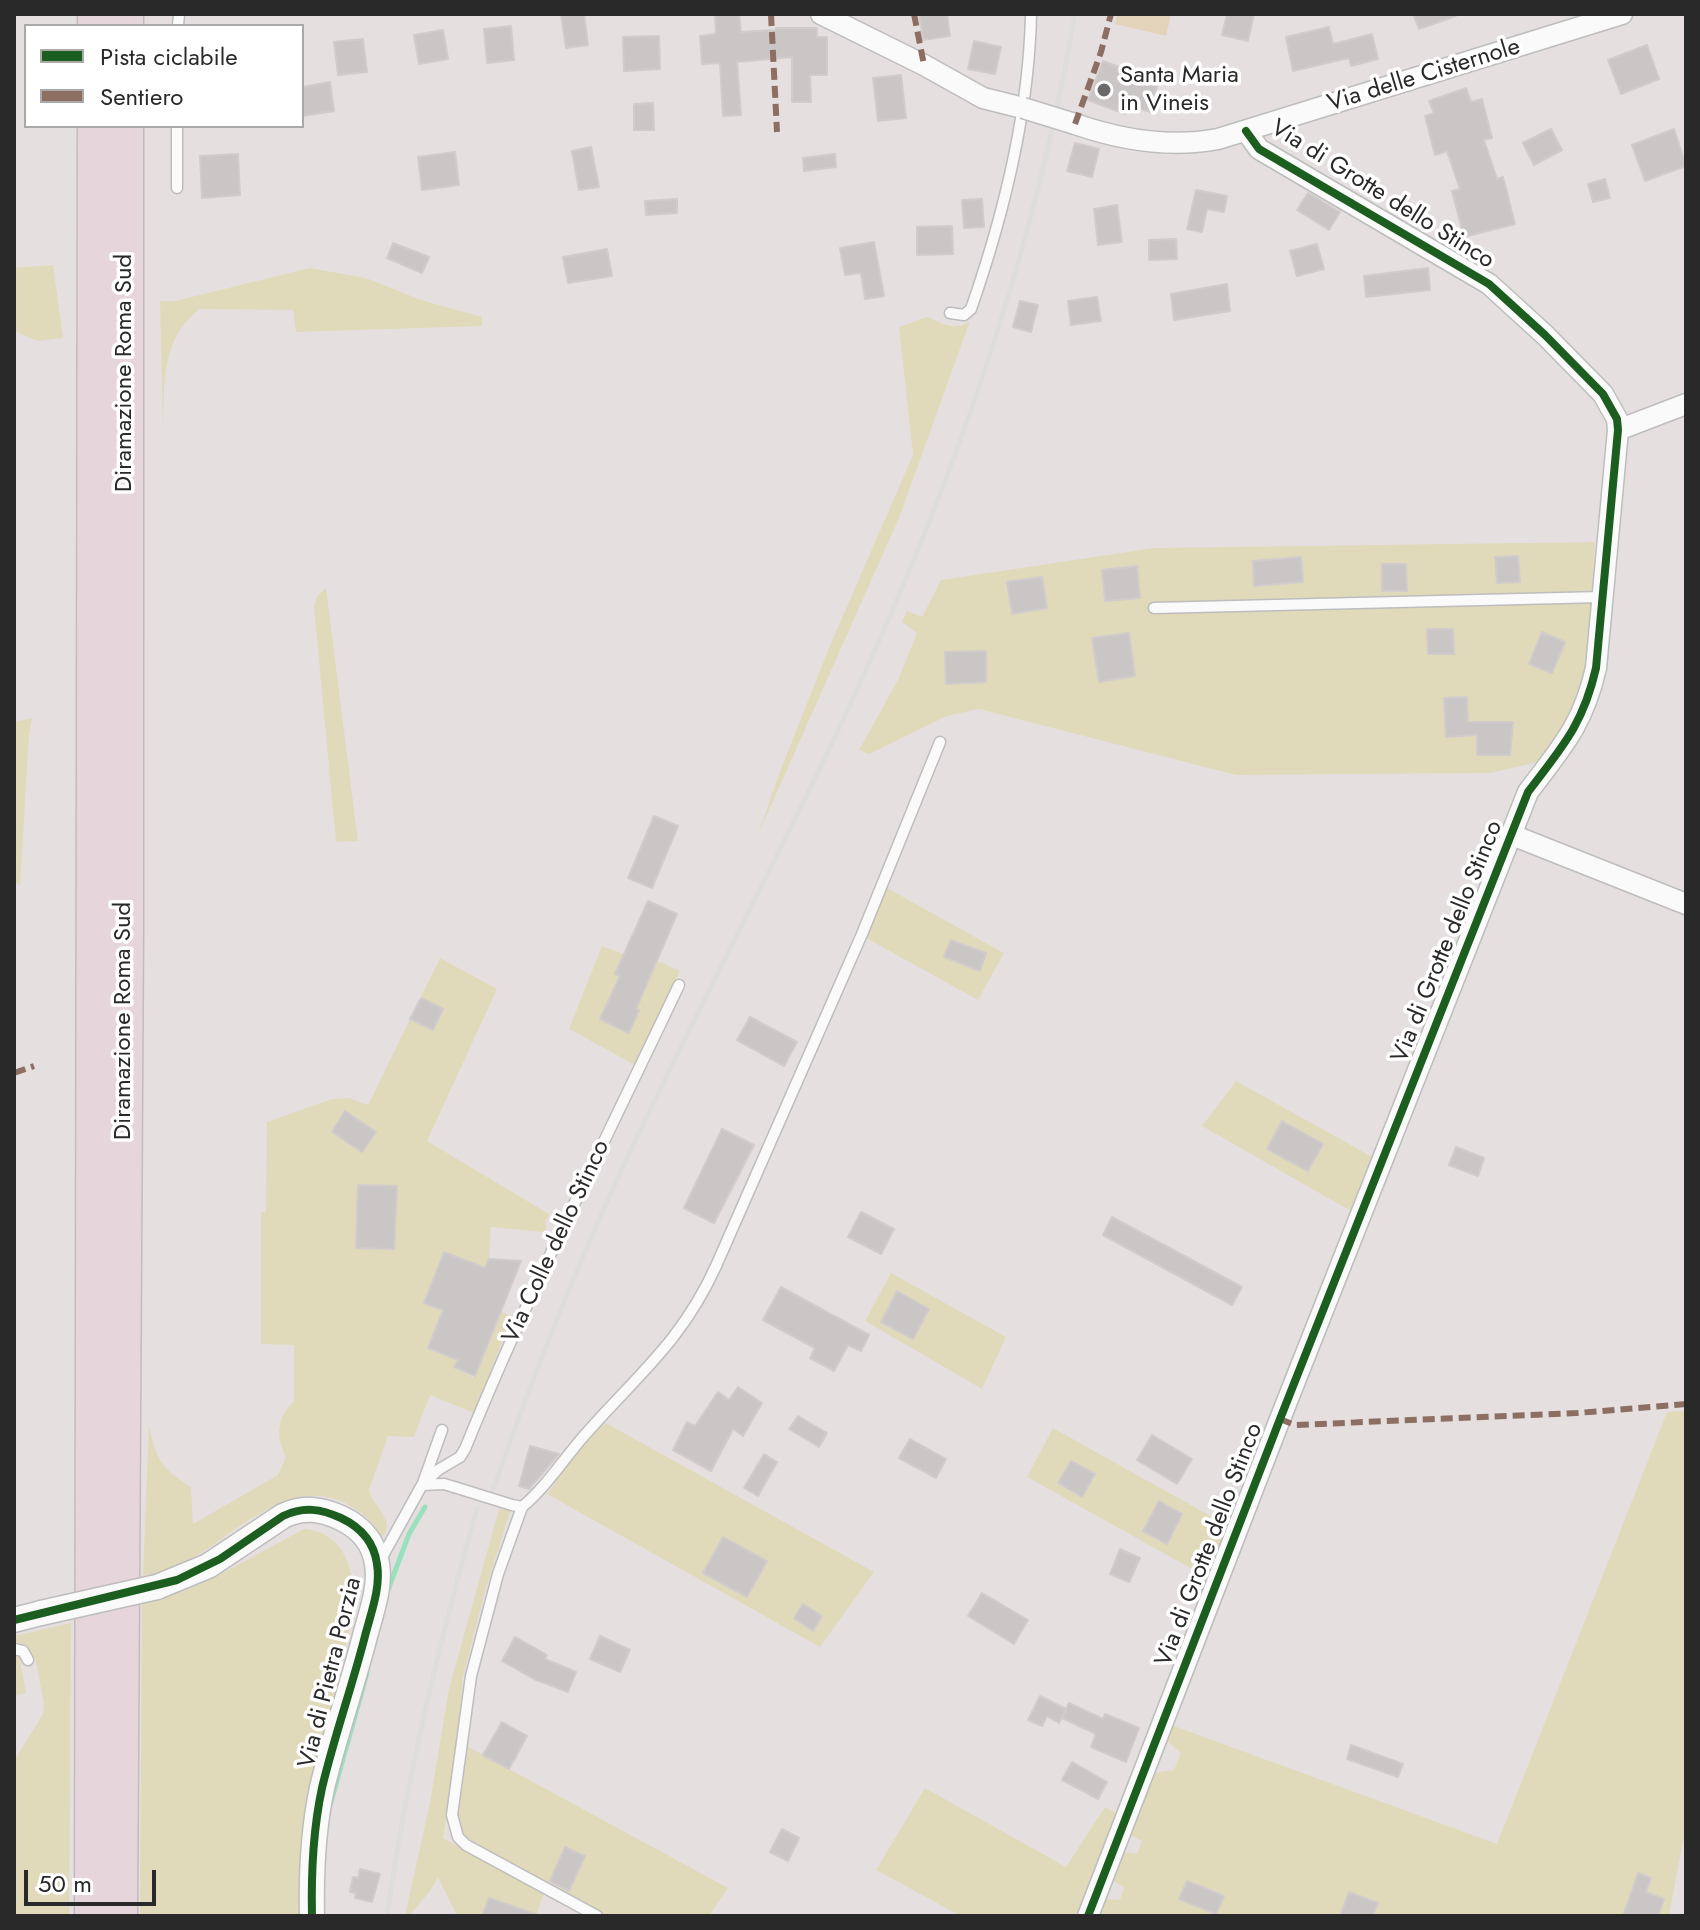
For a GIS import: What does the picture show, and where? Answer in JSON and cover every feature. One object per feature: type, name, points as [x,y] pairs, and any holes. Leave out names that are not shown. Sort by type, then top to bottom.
[{"type":"highway","name":"Diramazione Roma Sud","points":[[93,1916],[96,128]]},
{"type":"highway","name":"Diramazione Roma Sud","points":[[119,1916],[125,944],[125,128]]},
{"type":"street","name":"Via delle Cisternole","points":[[821,14],[983,98],[1133,140],[1188,145],[1246,131],[1622,14]]},
{"type":"street","name":"Via di Grotte dello Stinco","points":[[1088,1916],[1528,792],[1577,727],[1588,701],[1596,668],[1618,430],[1617,419],[1603,394],[1489,284],[1259,149],[1246,131]]},
{"type":"street","points":[[1618,430],[1686,404]]},
{"type":"street","points":[[1512,835],[1686,904]]},
{"type":"street","name":"Via di Pietra Porzia","points":[[14,1620],[157,1587],[208,1566],[283,1516],[303,1509],[329,1513],[353,1524],[364,1534],[378,1565],[378,1579],[320,1801],[313,1858],[312,1916]]},
{"type":"lane","points":[[950,313],[964,315],[971,309],[996,233],[1023,108],[1031,14]]},
{"type":"lane","points":[[177,128],[177,188]]},
{"type":"lane","points":[[1154,608],[1602,597]]},
{"type":"lane","points":[[597,1916],[466,1845],[453,1826],[471,1676],[517,1506],[541,1489],[585,1435],[664,1351],[693,1311],[710,1279],[862,934],[940,742]]},
{"type":"lane","name":"Via Colle dello Stinco","points":[[378,1565],[422,1485],[438,1470],[460,1457],[465,1449],[563,1224],[679,985]]},
{"type":"lane","points":[[442,1430],[422,1485],[444,1484],[517,1506]]},
{"type":"lane","points":[[14,1649],[23,1651],[28,1660]]},
{"type":"shaded area","points":[[1117,14],[1171,14],[1166,36],[1115,24]]},
{"type":"shaded area","points":[[53,265],[63,338],[38,341],[14,331],[14,268]]},
{"type":"shaded area","points":[[310,268],[366,278],[421,300],[482,317],[482,326],[296,332],[293,310],[200,309],[177,335],[171,350],[165,382],[163,433],[160,301],[175,301]]},
{"type":"shaded area","points":[[927,317],[953,326],[970,321],[899,518],[757,837],[831,643],[913,455],[899,327]]},
{"type":"shaded area","points":[[1595,542],[1588,658],[1570,718],[1556,745],[1538,762],[1490,773],[1236,775],[979,709],[947,716],[869,754],[859,750],[898,680],[917,633],[902,622],[907,611],[922,617],[941,580],[1154,548]],"holes":[[[1301,557],[1302,582],[1255,586],[1253,561]],[[1406,564],[1406,591],[1382,591],[1382,565]],[[1137,566],[1140,597],[1105,601],[1102,570]],[[1042,577],[1047,608],[1012,614],[1008,582]],[[1453,629],[1454,653],[1428,654],[1427,630]],[[1543,632],[1565,642],[1551,673],[1529,663]],[[1129,633],[1135,675],[1099,681],[1093,638]],[[985,651],[986,682],[946,683],[946,652]],[[1478,722],[1510,722],[1510,755],[1478,755]]]},
{"type":"shaded area","points":[[326,588],[358,841],[336,842],[314,607],[317,596]]},
{"type":"shaded area","points":[[32,718],[20,886],[14,880],[14,722]]},
{"type":"shaded area","points":[[887,888],[1004,953],[978,1000],[866,938]],"holes":[[[951,940],[986,953],[979,971],[944,957]]]},
{"type":"shaded area","points":[[602,946],[624,954],[627,947],[680,971],[635,1065],[569,1029]]},
{"type":"shaded area","points":[[440,958],[497,989],[427,1141],[549,1214],[545,1223],[547,1229],[542,1232],[491,1227],[489,1259],[485,1268],[425,1303],[453,1314],[428,1348],[458,1360],[455,1368],[474,1378],[501,1312],[512,1316],[474,1413],[430,1395],[414,1437],[388,1436],[369,1490],[385,1518],[384,1536],[367,1517],[349,1505],[327,1497],[305,1496],[262,1512],[179,1566],[143,1576],[149,1425],[161,1462],[191,1487],[193,1524],[278,1475],[286,1457],[279,1434],[281,1420],[294,1401],[294,1345],[261,1344],[261,1212],[266,1212],[267,1122],[332,1099],[349,1098],[368,1105]]},
{"type":"shaded area","points":[[1236,1081],[1374,1158],[1351,1211],[1202,1126]],"holes":[[[1282,1122],[1323,1144],[1308,1171],[1267,1149]]]},
{"type":"shaded area","points":[[891,1273],[1006,1337],[982,1389],[865,1321]],"holes":[[[897,1292],[929,1309],[913,1338],[881,1322]]]},
{"type":"shaded area","points":[[1686,1411],[1686,1825],[1669,1916],[1657,1916],[1663,1899],[1646,1892],[1651,1878],[1639,1874],[1623,1916],[1373,1916],[1378,1903],[1349,1892],[1340,1916],[1098,1916],[1105,1899],[1120,1900],[1124,1887],[1112,1880],[1123,1852],[1137,1854],[1142,1841],[1129,1834],[1153,1773],[1174,1770],[1181,1753],[1165,1739],[1171,1725],[1497,1844],[1667,1412]],"holes":[[[1187,1881],[1224,1897],[1216,1914],[1180,1899]]]},
{"type":"shaded area","points":[[606,1423],[874,1572],[820,1647],[547,1494],[588,1438]],"holes":[[[723,1537],[766,1561],[704,1573]]]},
{"type":"shaded area","points":[[1053,1428],[1230,1527],[1210,1579],[1027,1477]],"holes":[[[1071,1461],[1095,1474],[1083,1496],[1059,1483]],[[1159,1501],[1182,1514],[1166,1543],[1143,1531]]]},
{"type":"shaded area","points":[[499,1509],[511,1509],[485,1591],[463,1677],[454,1773],[443,1838],[544,1893],[536,1916],[518,1916],[520,1909],[489,1898],[482,1916],[457,1916],[438,1877],[409,1916],[405,1916],[430,1802],[449,1689]]},
{"type":"shaded area","points":[[304,1529],[331,1538],[340,1547],[350,1572],[354,1600],[327,1727],[301,1916],[140,1916],[142,1601],[208,1581]]},
{"type":"shaded area","points":[[71,1623],[69,1916],[14,1916],[14,1761],[43,1714],[44,1704],[35,1658],[20,1661],[26,1693],[14,1696],[14,1636]]},
{"type":"shaded area","points":[[465,1745],[728,1888],[709,1916],[604,1916],[466,1837],[457,1816]],"holes":[[[566,1847],[585,1856],[568,1891],[549,1882]]]},
{"type":"shaded area","points":[[925,1788],[1066,1867],[1105,1807],[1116,1813],[1079,1916],[961,1916],[876,1870]]},
{"type":"building","points":[[561,14],[584,14],[588,45],[566,48]]},
{"type":"building","points":[[715,14],[739,14],[741,32],[817,28],[817,37],[827,37],[827,75],[810,75],[811,102],[792,102],[792,57],[737,62],[741,115],[723,116],[720,63],[702,64],[700,36],[716,34]]},
{"type":"building","points":[[919,14],[947,14],[950,36],[923,40]]},
{"type":"building","points":[[1227,14],[1254,14],[1248,41],[1222,35]]},
{"type":"building","points":[[1413,14],[1456,14],[1456,16],[1419,29]]},
{"type":"building","points":[[511,26],[514,60],[487,63],[484,29]]},
{"type":"building","points":[[1329,27],[1333,44],[1372,34],[1378,59],[1351,66],[1349,58],[1293,71],[1286,37]]},
{"type":"building","points":[[443,30],[448,59],[419,64],[414,35]]},
{"type":"building","points":[[659,36],[660,69],[624,71],[623,37]]},
{"type":"building","points":[[363,39],[367,72],[338,75],[334,42]]},
{"type":"building","points":[[974,41],[1001,47],[995,74],[968,69]]},
{"type":"building","points":[[1647,45],[1659,79],[1621,94],[1608,60]]},
{"type":"building","points":[[1103,61],[1159,79],[1150,112],[1128,105],[1125,114],[1088,100]]},
{"type":"building","points":[[901,75],[906,118],[878,121],[873,78]]},
{"type":"building","points":[[330,82],[334,111],[304,116],[304,87]]},
{"type":"building","points":[[1466,88],[1471,102],[1482,99],[1492,138],[1484,140],[1497,179],[1503,177],[1515,224],[1464,237],[1452,191],[1460,189],[1447,151],[1435,155],[1425,116],[1434,113],[1429,101]]},
{"type":"building","points":[[653,103],[654,130],[634,130],[634,104]]},
{"type":"building","points":[[1551,129],[1562,150],[1534,165],[1523,143]]},
{"type":"building","points":[[1674,129],[1686,166],[1645,181],[1632,145]]},
{"type":"building","points":[[1075,143],[1099,149],[1092,177],[1067,171]]},
{"type":"building","points":[[591,147],[599,187],[579,190],[572,151]]},
{"type":"building","points":[[455,152],[459,185],[422,190],[418,157]]},
{"type":"building","points":[[238,154],[240,195],[202,198],[200,156]]},
{"type":"building","points":[[835,154],[836,167],[804,171],[803,158]]},
{"type":"building","points":[[1605,179],[1610,198],[1593,202],[1588,184]]},
{"type":"building","points":[[1196,190],[1227,196],[1224,212],[1207,209],[1202,232],[1187,229]]},
{"type":"building","points":[[1308,193],[1340,212],[1329,230],[1297,210]]},
{"type":"building","points":[[677,199],[677,213],[646,215],[645,201]]},
{"type":"building","points":[[982,199],[984,227],[964,228],[962,200]]},
{"type":"building","points":[[1117,205],[1122,242],[1098,245],[1094,209]]},
{"type":"building","points":[[952,226],[953,254],[917,255],[917,227]]},
{"type":"building","points":[[1176,239],[1177,259],[1149,260],[1149,240]]},
{"type":"building","points":[[874,242],[884,296],[865,299],[861,273],[845,275],[840,248]]},
{"type":"building","points":[[393,243],[429,257],[422,273],[387,258]]},
{"type":"building","points":[[1317,244],[1324,269],[1297,276],[1290,251]]},
{"type":"building","points":[[607,249],[612,276],[568,283],[563,257]]},
{"type":"building","points":[[1428,268],[1430,290],[1366,297],[1364,276]]},
{"type":"building","points":[[1227,284],[1230,311],[1174,320],[1171,294]]},
{"type":"building","points":[[1097,297],[1101,321],[1071,325],[1068,301]]},
{"type":"building","points":[[1020,301],[1038,305],[1031,332],[1013,327]]},
{"type":"building","points":[[1518,556],[1520,582],[1497,583],[1495,557]]},
{"type":"building","points":[[1301,557],[1303,582],[1254,586],[1253,561]]},
{"type":"building","points":[[1382,564],[1406,564],[1407,591],[1382,591]]},
{"type":"building","points":[[1137,566],[1140,598],[1105,601],[1102,570]]},
{"type":"building","points":[[1042,577],[1047,608],[1012,614],[1007,582]]},
{"type":"building","points":[[1427,629],[1453,629],[1454,654],[1428,654]]},
{"type":"building","points":[[1542,632],[1565,642],[1552,673],[1529,664]]},
{"type":"building","points":[[1129,633],[1135,676],[1099,682],[1092,638]]},
{"type":"building","points":[[986,651],[986,682],[946,684],[945,652]]},
{"type":"building","points":[[1467,697],[1468,722],[1513,722],[1510,755],[1477,755],[1477,735],[1446,737],[1444,698]]},
{"type":"building","points":[[654,816],[678,826],[652,888],[628,878]]},
{"type":"building","points":[[648,901],[677,914],[636,1009],[639,1010],[629,1033],[600,1019],[620,976],[615,974]]},
{"type":"building","points":[[951,940],[986,953],[980,971],[944,957]]},
{"type":"building","points":[[421,998],[443,1009],[433,1030],[410,1019]]},
{"type":"building","points":[[750,1017],[797,1042],[784,1066],[737,1040]]},
{"type":"building","points":[[345,1111],[376,1132],[362,1152],[332,1132]]},
{"type":"building","points":[[1282,1121],[1323,1144],[1308,1171],[1267,1149]]},
{"type":"building","points":[[722,1129],[754,1145],[714,1223],[684,1208]]},
{"type":"building","points":[[1456,1147],[1484,1158],[1478,1176],[1449,1165]]},
{"type":"building","points":[[358,1185],[397,1186],[394,1249],[356,1248]]},
{"type":"building","points":[[861,1212],[894,1229],[881,1254],[848,1237]]},
{"type":"building","points":[[1112,1217],[1242,1287],[1232,1305],[1103,1235]]},
{"type":"building","points":[[444,1252],[485,1268],[489,1259],[521,1261],[475,1376],[454,1367],[458,1360],[428,1348],[443,1310],[424,1303]]},
{"type":"building","points":[[781,1287],[869,1335],[861,1351],[848,1345],[834,1371],[810,1358],[815,1348],[763,1320]]},
{"type":"building","points":[[897,1291],[929,1309],[913,1339],[881,1322]]},
{"type":"building","points":[[738,1387],[762,1403],[743,1436],[733,1429],[711,1471],[673,1450],[687,1422],[695,1426],[718,1392],[729,1400]]},
{"type":"building","points":[[798,1416],[827,1433],[819,1447],[789,1429]]},
{"type":"building","points":[[1152,1435],[1192,1459],[1177,1484],[1137,1460]]},
{"type":"building","points":[[910,1439],[946,1459],[936,1478],[899,1458]]},
{"type":"building","points":[[530,1446],[559,1454],[529,1489],[519,1486]]},
{"type":"building","points":[[764,1454],[777,1462],[758,1496],[744,1488]]},
{"type":"building","points":[[1071,1461],[1095,1474],[1082,1497],[1058,1483]]},
{"type":"building","points":[[1159,1501],[1182,1514],[1167,1544],[1143,1531]]},
{"type":"building","points":[[723,1537],[767,1561],[747,1597],[703,1573]]},
{"type":"building","points":[[1120,1549],[1140,1558],[1129,1582],[1110,1574]]},
{"type":"building","points":[[982,1593],[1028,1620],[1014,1644],[968,1616]]},
{"type":"building","points":[[803,1604],[822,1616],[813,1631],[794,1618]]},
{"type":"building","points":[[600,1636],[630,1650],[620,1672],[590,1659]]},
{"type":"building","points":[[515,1637],[547,1655],[545,1659],[576,1672],[568,1692],[534,1679],[502,1661]]},
{"type":"building","points":[[1040,1696],[1066,1709],[1059,1723],[1047,1716],[1042,1726],[1028,1720]]},
{"type":"building","points":[[1069,1703],[1103,1719],[1105,1714],[1139,1728],[1126,1762],[1091,1747],[1096,1734],[1062,1718]]},
{"type":"building","points":[[502,1722],[527,1736],[509,1769],[483,1755]]},
{"type":"building","points":[[1351,1745],[1403,1764],[1398,1777],[1347,1759]]},
{"type":"building","points":[[1072,1762],[1107,1782],[1098,1799],[1062,1780]]},
{"type":"building","points":[[782,1829],[799,1838],[788,1861],[770,1852]]},
{"type":"building","points":[[565,1847],[585,1856],[569,1891],[550,1881]]},
{"type":"building","points":[[360,1869],[380,1874],[372,1902],[355,1898],[356,1893],[350,1892],[353,1877],[358,1878]]},
{"type":"building","points":[[1638,1873],[1651,1878],[1646,1892],[1664,1899],[1658,1916],[1623,1916]]},
{"type":"building","points":[[1187,1881],[1224,1896],[1216,1914],[1179,1899]]},
{"type":"building","points":[[1349,1892],[1378,1903],[1373,1916],[1340,1916]]},
{"type":"building","points":[[489,1898],[535,1914],[535,1916],[482,1916]]},
{"type":"waterway","points":[[388,1590],[409,1534],[425,1507]]},
{"type":"waterway","points":[[331,1802],[367,1673]]},
{"type":"railway","points":[[493,1490],[553,1329],[603,1210],[833,741],[928,525],[981,382],[1004,309],[1044,163],[1075,14]]},
{"type":"railway","points":[[387,1916],[425,1711],[477,1509]]},
{"type":"marked path","points":[[771,14],[777,132]]},
{"type":"marked path","points":[[914,14],[924,65]]},
{"type":"marked path","points":[[1075,124],[1111,14]]},
{"type":"marked path","points":[[14,1073],[34,1066]]},
{"type":"marked path","points":[[1280,1419],[1295,1425],[1577,1413],[1686,1404]]},
{"type":"cycle path","points":[[1088,1916],[1528,792],[1570,734],[1585,705],[1596,668],[1618,430],[1617,419],[1603,394],[1489,284],[1259,149],[1246,131]]},
{"type":"cycle path","points":[[14,1620],[177,1580],[220,1559],[283,1516],[298,1511],[326,1512],[360,1531],[375,1556],[377,1591],[322,1788],[313,1852],[312,1916]]},
{"type":"place","name":"Santa Maria in Vineis","points":[[1104,90]]}]
